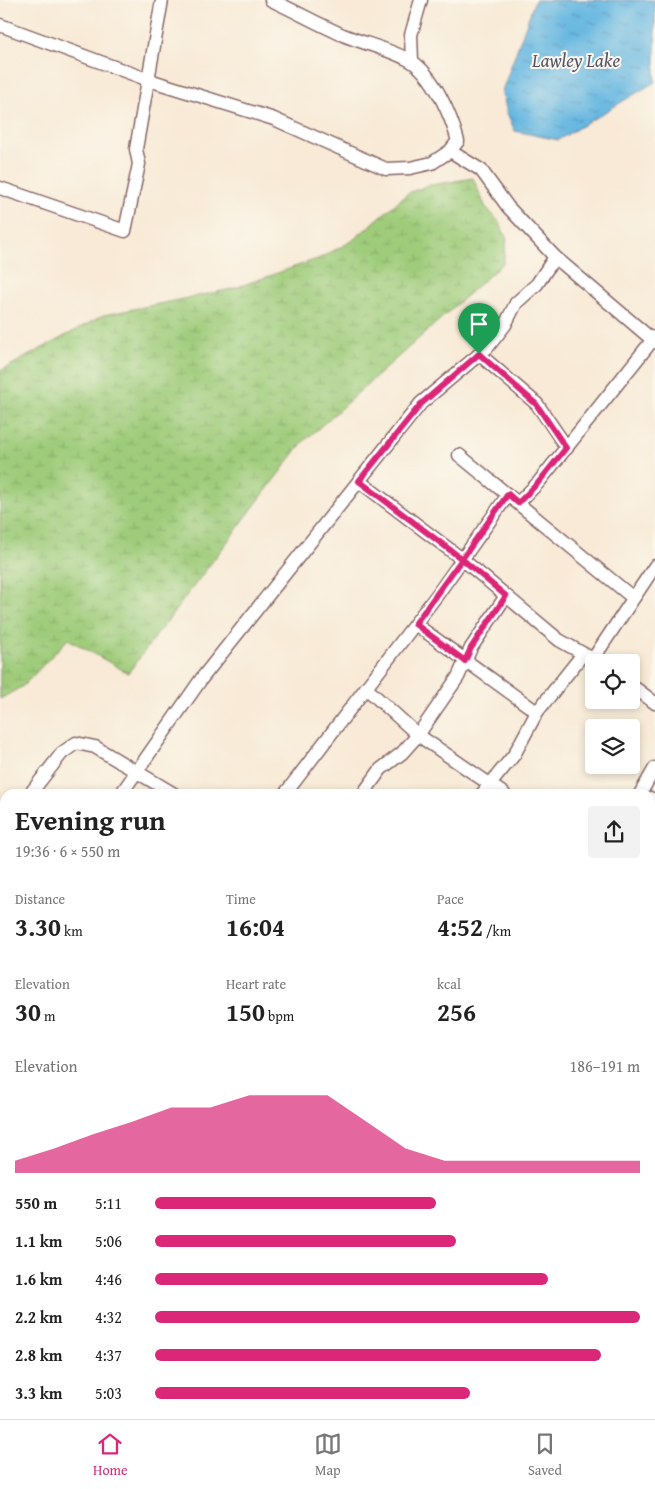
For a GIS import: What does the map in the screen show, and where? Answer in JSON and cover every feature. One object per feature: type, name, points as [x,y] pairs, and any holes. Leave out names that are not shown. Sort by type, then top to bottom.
[{"type":"street","points":[[0,188],[125,232],[139,164],[136,148],[162,0]]},
{"type":"street","points":[[0,25],[149,80],[274,119],[386,169],[410,168],[432,163],[450,151],[458,141],[451,118],[427,74],[412,61],[385,49],[344,35],[271,0]]},
{"type":"street","points":[[412,61],[411,35],[421,0]]},
{"type":"street","points":[[289,789],[415,624],[462,559],[513,499],[538,483],[654,340],[555,257],[508,207],[481,170],[450,151]]},
{"type":"street","points":[[125,789],[202,678],[421,404],[479,354],[505,325],[516,303],[537,284],[555,257]]},
{"type":"street","points":[[479,354],[536,404],[566,448]]},
{"type":"street","points":[[459,455],[632,597]]},
{"type":"street","points":[[359,481],[462,559],[559,640],[585,655]]},
{"type":"street","points":[[594,654],[655,566]]},
{"type":"street","points":[[367,789],[382,769],[402,753],[418,735],[458,677],[471,648],[506,596]]},
{"type":"street","points":[[415,624],[537,712]]},
{"type":"street","points":[[366,688],[418,735],[485,788],[514,755],[537,712],[585,664]]},
{"type":"street","points":[[640,691],[655,703]]},
{"type":"street","points":[[34,789],[62,754],[76,743],[96,747],[166,789]]},
{"type":"street","points":[[644,789],[655,768]]},
{"type":"green space","points":[[473,178],[485,206],[499,222],[507,239],[503,263],[302,443],[128,673],[68,639],[23,686],[0,699],[0,371],[104,315],[232,289],[320,258],[352,241],[408,193],[426,186]]},
{"type":"water","name":"Lawley Lake","points":[[535,0],[655,0],[655,82],[558,140],[515,131],[507,113],[502,91]]},
{"type":"route","points":[[479,354],[421,404],[359,481],[462,559],[438,595],[415,624],[465,661],[471,648],[506,596],[462,559],[508,494],[518,503],[538,483],[566,448],[536,404],[479,354]]}]
